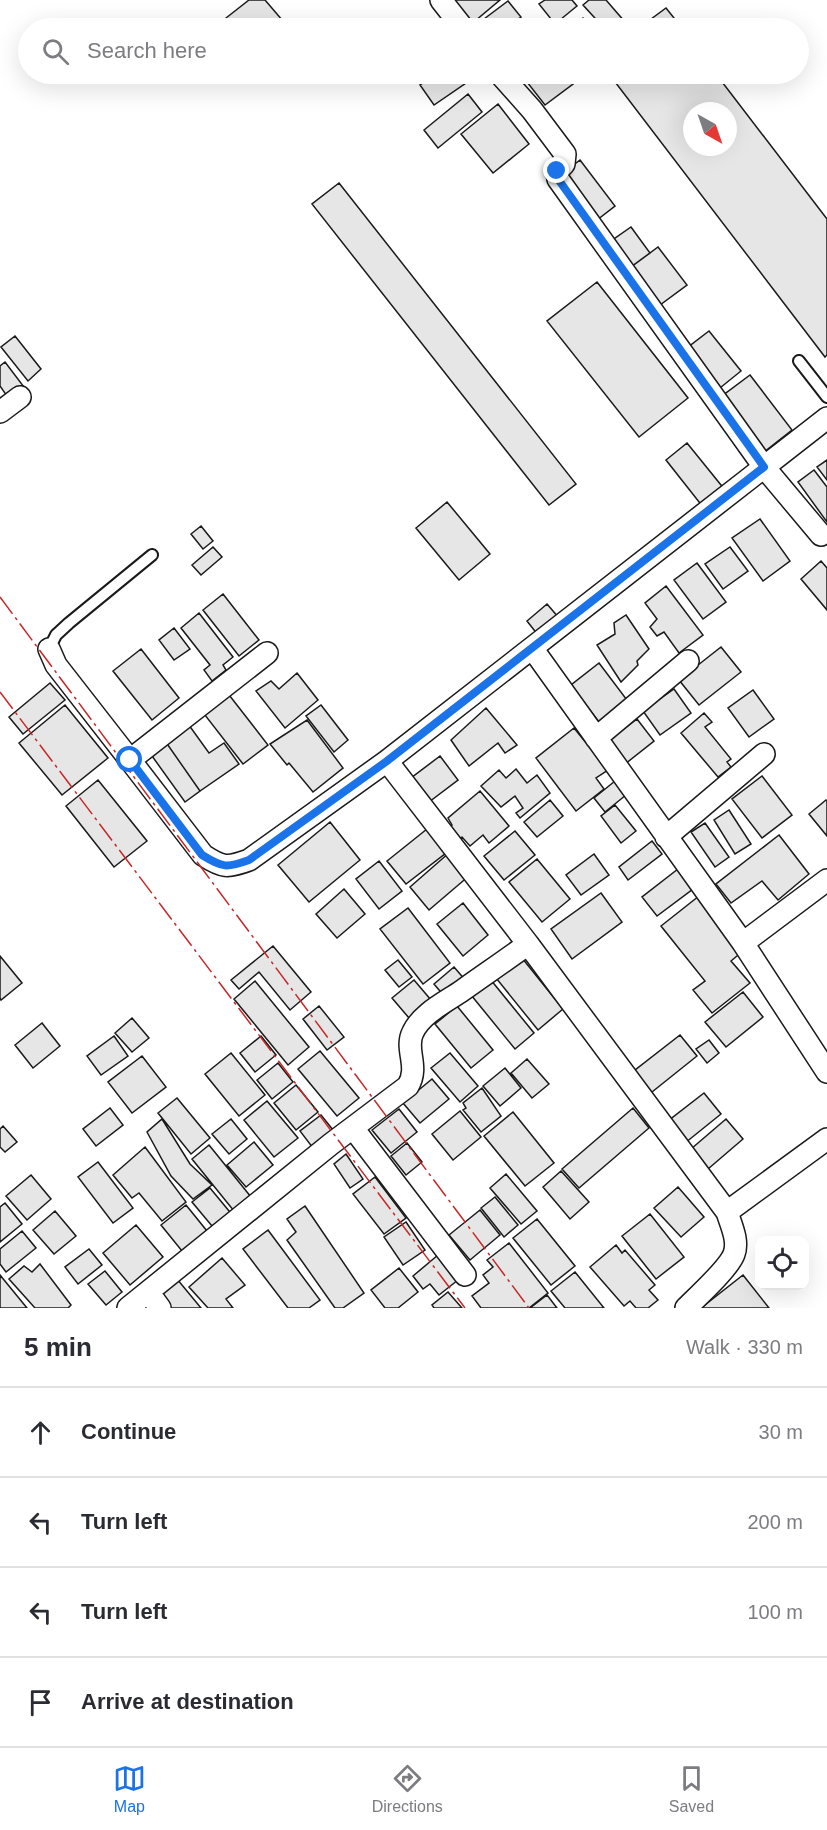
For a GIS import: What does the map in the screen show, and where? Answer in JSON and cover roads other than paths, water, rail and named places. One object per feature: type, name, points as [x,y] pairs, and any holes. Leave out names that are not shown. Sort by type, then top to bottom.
[{"type":"street","points":[[441,0],[455,18]]},
{"type":"street","points":[[509,84],[565,154],[564,164],[557,171],[558,179],[764,467],[821,535]]},
{"type":"street","points":[[0,412],[20,397]]},
{"type":"street","points":[[50,649],[56,664],[202,855],[214,863],[230,867],[249,860],[387,761],[764,467],[824,427]]},
{"type":"street","points":[[532,648],[743,943],[827,1072]]},
{"type":"street","points":[[130,760],[267,653]]},
{"type":"street","points":[[596,738],[688,661]]},
{"type":"street","points":[[666,837],[764,754]]},
{"type":"street","points":[[387,761],[528,944],[727,1212],[735,1236],[734,1254],[716,1278],[686,1308]]},
{"type":"street","points":[[743,943],[827,880]]},
{"type":"street","points":[[128,1308],[155,1300],[352,1128],[408,1086],[414,1070],[410,1048],[412,1033],[426,1015],[528,944]]},
{"type":"street","points":[[352,1128],[465,1275]]},
{"type":"street","points":[[727,1212],[827,1139]]},
{"type":"lane","points":[[799,361],[827,397]]},
{"type":"lane","points":[[50,649],[63,629],[152,555]]}]
